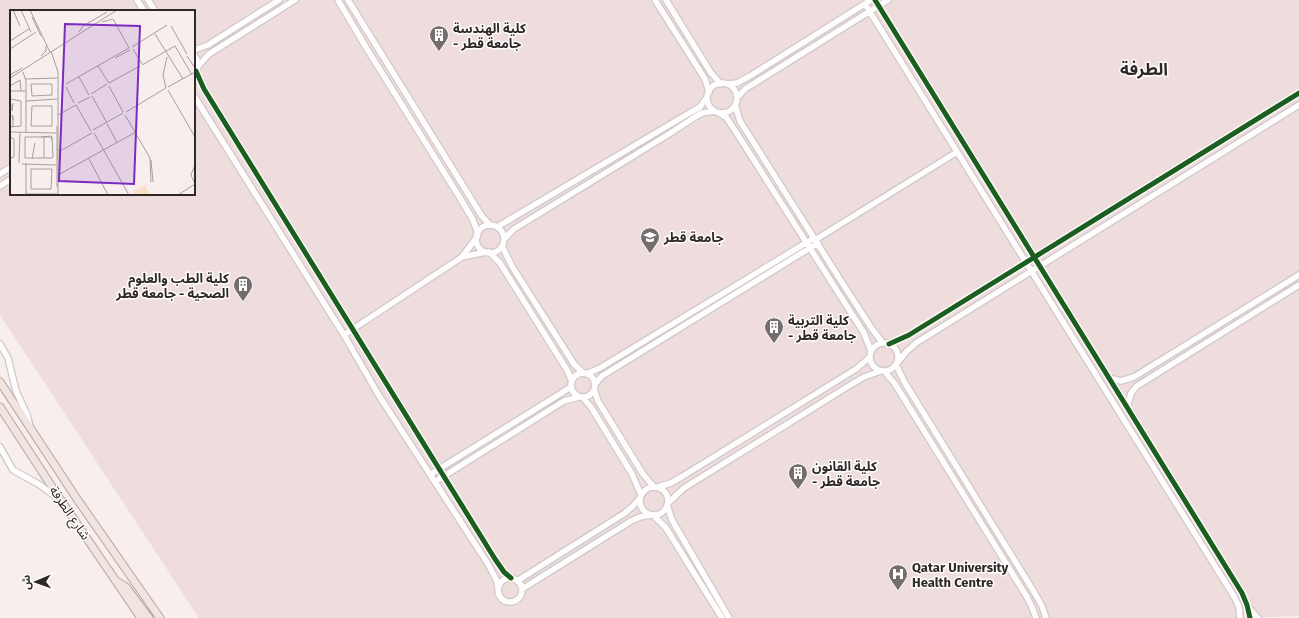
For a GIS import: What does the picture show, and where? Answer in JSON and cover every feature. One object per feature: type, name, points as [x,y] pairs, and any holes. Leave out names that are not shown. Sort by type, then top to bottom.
[{"type":"main road","name":"شارع الطرفة","points":[[0,382],[31,431],[160,618]]},
{"type":"main road","name":"شارع الطرفة","points":[[0,407],[62,502],[141,618]]},
{"type":"main road","points":[[115,580],[126,588],[149,618]]},
{"type":"street","points":[[137,0],[143,10]]},
{"type":"street","points":[[148,0],[154,10]]},
{"type":"street","points":[[195,50],[208,44],[279,0]]},
{"type":"street","points":[[196,71],[209,54],[295,0]]},
{"type":"street","points":[[338,0],[367,50],[473,220],[480,247],[500,263],[567,370],[572,392],[591,407],[638,484],[640,504],[643,510],[652,515],[666,528],[695,572],[722,618]]},
{"type":"street","points":[[348,0],[481,215],[490,225],[497,227],[502,232],[504,239]]},
{"type":"street","points":[[655,0],[704,79],[709,106],[726,117],[733,127],[864,333],[871,354],[873,366],[883,371],[895,384],[1029,600],[1036,618]]},
{"type":"street","points":[[666,0],[711,73],[734,90],[737,98]]},
{"type":"street","points":[[497,227],[698,108],[714,86],[737,83],[751,76],[871,0]]},
{"type":"street","points":[[875,0],[1242,593],[1250,618]]},
{"type":"street","points":[[462,257],[497,251],[502,246],[504,239],[514,229],[702,113],[728,112],[735,105],[737,98],[745,89],[888,0]]},
{"type":"street","points":[[865,4],[1235,598],[1240,618]]},
{"type":"street","points":[[853,11],[858,19]]},
{"type":"street","points":[[818,34],[822,41]]},
{"type":"street","points":[[195,57],[197,60],[196,71],[204,89],[497,562],[504,572],[517,581],[522,589],[522,594],[518,600],[509,603],[499,597],[496,579],[488,564],[436,481],[382,400],[344,335],[195,98]]},
{"type":"street","points":[[911,78],[920,73]]},
{"type":"street","points":[[751,76],[755,83]]},
{"type":"street","points":[[517,581],[625,514],[647,488],[671,483],[689,473],[856,369],[871,354],[877,345],[909,335],[1299,93]]},
{"type":"street","points":[[735,105],[740,121],[872,329],[886,343],[894,347],[898,352],[897,363],[905,383],[1034,592],[1042,606],[1046,618]]},
{"type":"street","points":[[522,589],[640,517],[662,513],[668,504],[684,488],[864,377],[893,369],[906,352],[916,343],[1299,105]]},
{"type":"street","points":[[698,108],[702,113]]},
{"type":"street","points":[[423,139],[427,139],[431,135]]},
{"type":"street","points":[[431,474],[532,412],[571,384],[575,376],[600,368],[806,243],[816,240],[958,152],[964,143]]},
{"type":"street","points":[[958,152],[968,152]]},
{"type":"street","points":[[436,160],[444,156]]},
{"type":"street","points":[[2,185],[0,175],[10,168]]},
{"type":"street","points":[[344,335],[462,257],[481,228],[490,225]]},
{"type":"street","points":[[436,481],[564,401],[590,395],[602,376],[809,248],[816,240]]},
{"type":"street","points":[[290,251],[298,250],[301,246]]},
{"type":"street","points":[[502,246],[513,268],[574,364],[585,374],[591,377],[598,401],[643,474],[656,487],[663,490],[666,494],[672,520],[729,618]]},
{"type":"street","points":[[1109,378],[1121,381],[1134,377],[1299,275]]},
{"type":"street","points":[[746,279],[749,286]]},
{"type":"street","points":[[1127,408],[1131,393],[1137,386],[1299,285]]},
{"type":"street","points":[[702,306],[706,312]]},
{"type":"street","name":"شارع الطرفة","points":[[0,344],[8,358],[16,391],[27,415],[31,431]]},
{"type":"street","points":[[1086,359],[1094,354]]},
{"type":"street","points":[[913,413],[921,408]]},
{"type":"street","points":[[532,412],[536,418]]},
{"type":"street","points":[[490,438],[495,445]]},
{"type":"street","points":[[0,447],[13,470],[40,485],[62,502]]},
{"type":"street","points":[[1158,474],[1165,469]]},
{"type":"street","points":[[997,550],[1004,545]]},
{"type":"street","points":[[686,558],[692,554]]},
{"type":"street","points":[[695,572],[701,568]]},
{"type":"street","points":[[498,587],[502,580],[511,578]]},
{"type":"street","points":[[1247,606],[1258,618]]},
{"type":"shaded area","name":"جامعة قطر","points":[[0,0],[1299,0],[1299,616],[1244,618],[199,618],[0,315]]},
{"type":"cycle path","points":[[875,0],[1242,593],[1250,618]]},
{"type":"cycle path","points":[[196,71],[204,89],[495,559],[504,572],[511,578]]},
{"type":"cycle path","points":[[889,344],[909,335],[1299,93]]},
{"type":"place","name":"كلية الهندسة - جامعة قطر","points":[[439,52]]},
{"type":"place","name":"جامعة قطر","points":[[650,254]]},
{"type":"place","name":"كلية الطب والعلوم الصحية - جامعة قطر","points":[[243,302]]},
{"type":"place","name":"كلية التربية - جامعة قطر","points":[[774,344]]},
{"type":"place","name":"كلية القانون - جامعة قطر","points":[[798,490]]},
{"type":"place","name":"Qatar University Health Centre","points":[[898,591]]},
{"type":"district","name":"الطرفة","points":[[1144,69]]}]
